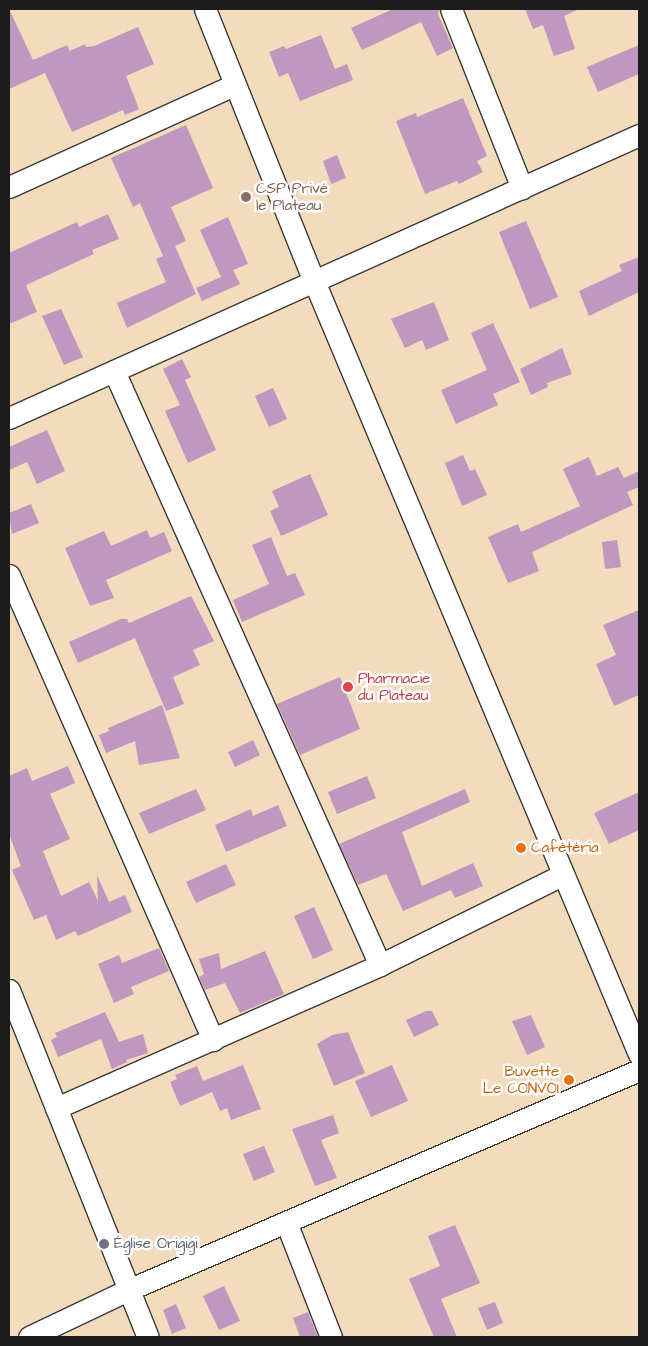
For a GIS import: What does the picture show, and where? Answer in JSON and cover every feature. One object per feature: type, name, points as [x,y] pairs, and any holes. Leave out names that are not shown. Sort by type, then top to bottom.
[{"type":"street","points":[[205,9],[314,281],[562,875],[639,1054]]},
{"type":"street","points":[[452,9],[522,188]]},
{"type":"street","points":[[10,184],[234,85]]},
{"type":"street","points":[[9,418],[639,135]]},
{"type":"street","points":[[114,371],[380,965]]},
{"type":"street","points":[[9,575],[214,1040]]},
{"type":"street","points":[[56,1108],[214,1040],[380,965],[562,875]]},
{"type":"street","points":[[9,990],[148,1337]]},
{"type":"street","points":[[29,1337],[128,1290],[639,1070]]},
{"type":"street","points":[[286,1222],[331,1337]]},
{"type":"building","points":[[9,9],[33,60],[67,45],[70,51],[85,44],[86,47],[94,46],[138,27],[154,64],[126,76],[139,109],[125,115],[123,110],[72,132],[45,73],[9,89]]},
{"type":"building","points":[[393,9],[439,9],[438,14],[453,48],[437,56],[421,22],[362,50],[351,28]]},
{"type":"building","points":[[525,9],[579,9],[564,16],[575,49],[554,56],[543,25],[533,29]]},
{"type":"building","points":[[321,35],[335,69],[347,64],[353,80],[300,101],[288,73],[279,77],[269,52],[284,46],[286,49]]},
{"type":"building","points":[[639,45],[639,74],[598,92],[587,67]]},
{"type":"building","points":[[463,98],[487,156],[477,161],[483,172],[459,184],[457,181],[425,194],[396,121],[416,113],[417,117]]},
{"type":"building","points":[[186,125],[213,188],[171,207],[186,241],[175,246],[196,294],[127,328],[117,303],[166,282],[156,259],[163,256],[140,203],[133,207],[111,158]]},
{"type":"building","points":[[337,155],[346,178],[331,184],[323,161]]},
{"type":"building","points":[[108,214],[119,239],[92,250],[94,254],[26,285],[37,312],[9,324],[9,253],[77,222],[79,227]]},
{"type":"building","points":[[228,217],[248,264],[233,270],[240,284],[202,301],[196,288],[221,277],[200,230]]},
{"type":"building","points":[[526,221],[558,297],[530,309],[499,232]]},
{"type":"building","points":[[639,257],[639,292],[589,316],[579,291],[622,271],[619,265]]},
{"type":"building","points":[[434,302],[449,340],[426,350],[422,340],[405,348],[391,319]]},
{"type":"building","points":[[61,309],[83,357],[64,365],[42,316]]},
{"type":"building","points":[[493,323],[520,382],[493,394],[498,405],[456,424],[441,390],[487,370],[471,333]]},
{"type":"building","points":[[562,348],[572,374],[547,383],[548,387],[531,395],[520,369]]},
{"type":"building","points":[[182,359],[191,377],[185,380],[216,450],[188,463],[165,411],[180,405],[163,369]]},
{"type":"building","points":[[273,388],[287,419],[269,427],[255,396]]},
{"type":"building","points":[[47,430],[65,471],[37,484],[27,462],[9,470],[9,447]]},
{"type":"building","points":[[463,455],[470,471],[475,469],[487,495],[462,506],[445,463]]},
{"type":"building","points":[[589,457],[597,476],[618,467],[624,478],[639,471],[639,487],[627,492],[633,505],[532,552],[539,571],[508,583],[488,537],[518,524],[521,532],[580,506],[563,469]]},
{"type":"building","points":[[310,474],[328,515],[281,536],[270,511],[279,507],[272,491]]},
{"type":"building","points":[[31,504],[39,523],[12,534],[9,513]]},
{"type":"building","points":[[147,530],[150,538],[164,532],[172,551],[106,580],[114,598],[90,606],[65,548],[104,531],[111,546]]},
{"type":"building","points":[[271,537],[287,576],[295,573],[305,595],[242,622],[233,600],[269,584],[252,545]]},
{"type":"building","points":[[617,540],[621,567],[605,569],[602,542]]},
{"type":"building","points":[[191,596],[214,641],[193,650],[200,665],[173,677],[184,704],[166,711],[135,638],[78,663],[69,642],[121,619],[127,619],[129,623]]},
{"type":"building","points":[[639,610],[639,695],[614,706],[596,664],[616,655],[603,625]]},
{"type":"building","points":[[340,677],[360,729],[300,755],[277,704]]},
{"type":"building","points":[[162,705],[180,758],[139,765],[135,741],[106,753],[99,735],[109,731],[108,728]]},
{"type":"building","points":[[253,740],[260,755],[235,767],[228,752]]},
{"type":"building","points":[[68,766],[75,783],[50,794],[70,839],[43,851],[61,896],[89,882],[98,901],[97,875],[109,902],[125,895],[132,912],[78,936],[75,931],[56,940],[46,915],[34,920],[12,870],[21,866],[9,834],[9,776],[27,768],[32,781]]},
{"type":"building","points":[[367,776],[376,798],[337,814],[328,792]]},
{"type":"building","points":[[196,789],[206,810],[149,834],[139,813]]},
{"type":"building","points":[[465,789],[470,802],[402,832],[422,886],[473,863],[483,886],[455,898],[451,890],[403,911],[386,874],[358,885],[339,844]]},
{"type":"building","points":[[639,792],[639,830],[609,844],[594,813]]},
{"type":"building","points":[[278,805],[287,826],[226,852],[215,825],[251,809],[253,816]]},
{"type":"building","points":[[226,864],[236,885],[196,903],[186,882]]},
{"type":"building","points":[[314,907],[333,950],[313,959],[294,916]]},
{"type":"building","points":[[159,948],[169,971],[131,987],[134,994],[114,1003],[98,964],[119,955],[122,963]]},
{"type":"building","points":[[265,951],[284,994],[240,1013],[225,983],[205,990],[199,977],[204,974],[199,959],[219,953],[221,969]]},
{"type":"building","points":[[426,1011],[432,1011],[439,1025],[414,1037],[406,1020]]},
{"type":"building","points":[[105,1012],[119,1042],[143,1034],[148,1053],[126,1060],[127,1062],[112,1069],[101,1039],[58,1057],[51,1040],[57,1037],[55,1033]]},
{"type":"building","points":[[531,1015],[545,1047],[527,1055],[512,1021]]},
{"type":"building","points":[[348,1032],[365,1073],[334,1086],[317,1044],[332,1035]]},
{"type":"building","points":[[243,1065],[261,1109],[231,1120],[227,1108],[220,1111],[212,1092],[180,1106],[170,1082],[177,1079],[175,1075],[197,1066],[203,1081]]},
{"type":"building","points":[[392,1065],[408,1101],[371,1117],[355,1081]]},
{"type":"building","points":[[333,1115],[339,1133],[321,1140],[337,1178],[315,1186],[292,1129]]},
{"type":"building","points":[[264,1146],[275,1172],[254,1181],[243,1154]]},
{"type":"building","points":[[455,1225],[480,1283],[441,1299],[457,1337],[434,1337],[409,1279],[440,1266],[428,1236]]},
{"type":"building","points":[[224,1286],[240,1321],[219,1330],[203,1296]]},
{"type":"building","points":[[495,1302],[503,1323],[487,1330],[478,1308]]},
{"type":"building","points":[[176,1304],[186,1328],[172,1334],[163,1310]]},
{"type":"building","points":[[308,1312],[318,1337],[300,1337],[293,1318]]},
{"type":"place","name":"CSP Privé le Plateau","points":[[246,197]]},
{"type":"place","name":"Pharmacie du Plateau","points":[[348,687]]},
{"type":"place","name":"Cafétéria","points":[[521,848]]},
{"type":"place","name":"Buvette Le CONVOI","points":[[569,1080]]},
{"type":"place","name":"Église Origigi","points":[[104,1244]]}]
